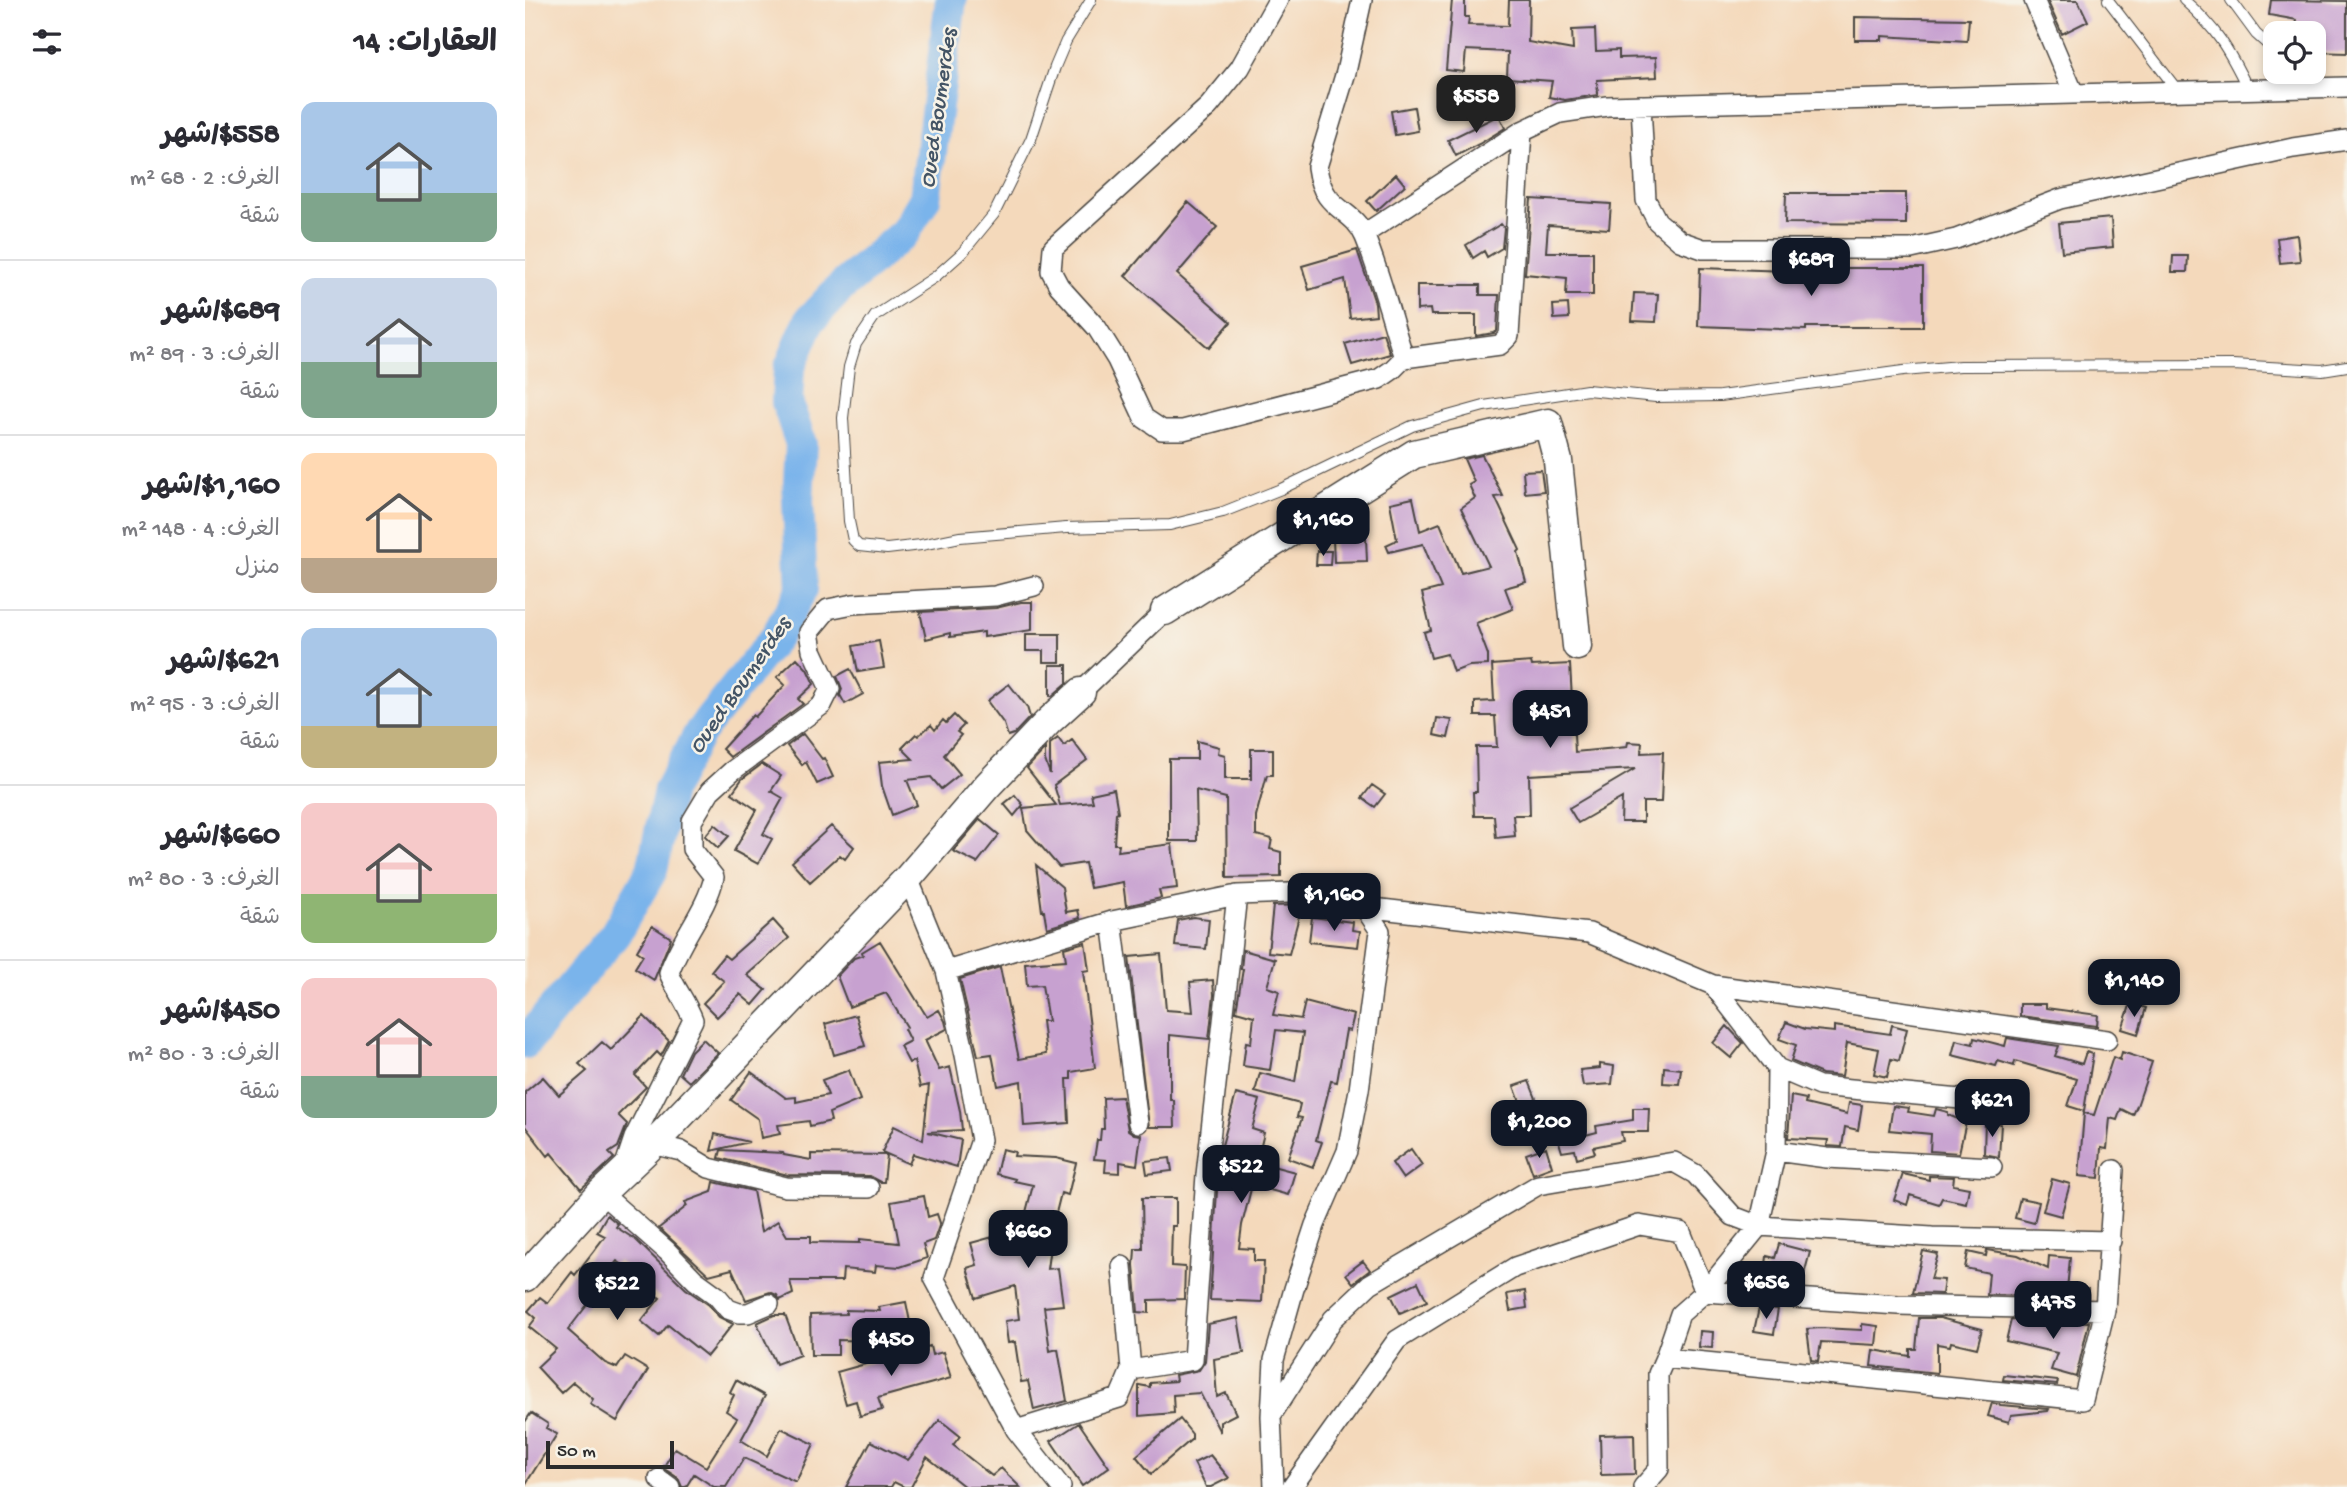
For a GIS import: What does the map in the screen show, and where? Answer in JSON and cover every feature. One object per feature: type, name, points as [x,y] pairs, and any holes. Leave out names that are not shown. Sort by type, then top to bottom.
[{"type":"street","points":[[1278,0],[1240,68],[1209,106],[1053,248],[1051,271],[1059,286],[1097,328],[1117,360],[1144,418],[1162,430],[1183,430],[1379,379],[1404,358],[1500,345],[1509,336],[1522,131]]},
{"type":"street","points":[[1362,0],[1346,72],[1317,167],[1319,184],[1326,198],[1364,234],[1404,358]]},
{"type":"street","points":[[2034,0],[2074,94]]},
{"type":"street","points":[[1364,234],[1522,131],[1560,113],[1607,106],[2347,87]]},
{"type":"street","points":[[1641,105],[1646,200],[1657,221],[1680,241],[1703,249],[1911,248],[1956,239],[2060,199],[2293,148],[2347,140]]},
{"type":"street","points":[[525,1277],[624,1169],[653,1144],[908,878],[987,786],[1048,722],[1165,611],[1413,454],[1548,423],[1558,461],[1577,646]]},
{"type":"street","points":[[624,1169],[634,1138],[694,1020],[669,973],[676,952],[711,891],[714,877],[692,849],[692,821],[710,791],[732,771],[822,705],[829,689],[812,650],[809,632],[828,609],[853,604],[995,596],[1034,586]]},
{"type":"street","points":[[908,878],[946,971],[981,1140],[934,1278],[1016,1430],[1061,1487]]},
{"type":"street","points":[[946,971],[1112,921],[1237,895],[1343,891],[1364,907],[1380,931],[1359,1090],[1347,1151],[1315,1225],[1274,1360],[1271,1416],[1273,1487]]},
{"type":"street","points":[[1131,1370],[1193,1360],[1206,1175],[1237,895]]},
{"type":"street","points":[[1364,907],[1589,933],[1713,985],[2106,1040]]},
{"type":"street","points":[[1112,921],[1138,1123]]},
{"type":"street","points":[[1713,985],[1777,1068],[1819,1086],[2004,1103]]},
{"type":"street","points":[[1643,1487],[1659,1469],[1658,1374],[1680,1314],[1705,1292],[1759,1226],[1776,1151],[1777,1068]]},
{"type":"street","points":[[653,1144],[681,1152],[709,1168],[786,1186],[869,1188]]},
{"type":"street","points":[[1776,1151],[1827,1158],[1992,1167]]},
{"type":"street","points":[[1271,1416],[1333,1319],[1370,1284],[1538,1185],[1674,1162],[1695,1174],[1733,1216],[1759,1226],[1932,1237],[2111,1241]]},
{"type":"street","points":[[1665,1358],[2083,1400],[2105,1310],[2114,1170]]},
{"type":"street","points":[[601,1193],[695,1280],[717,1296],[728,1309],[748,1313],[769,1304]]},
{"type":"street","points":[[1291,1487],[1397,1340],[1515,1267],[1639,1225],[1681,1232],[1705,1292]]},
{"type":"street","points":[[1016,1430],[1119,1398],[1131,1370],[1122,1266]]},
{"type":"street","points":[[1705,1292],[1898,1305],[2105,1310]]},
{"type":"lane","points":[[1091,0],[1066,41],[1031,139],[993,214],[963,253],[935,277],[875,316],[856,344],[849,367],[843,418],[849,522],[853,540],[859,546],[887,549],[960,537],[1066,528],[1170,526],[1223,512],[1282,489],[1412,426],[1484,407],[1587,390],[1676,398],[1720,396],[1903,371],[1960,366],[2220,365],[2322,370],[2347,366]]},
{"type":"lane","points":[[2108,0],[2178,92]]},
{"type":"lane","points":[[2184,0],[2207,20],[2229,49],[2248,89]]},
{"type":"lane","points":[[2231,0],[2263,40]]},
{"type":"lane","points":[[2312,84],[2316,88]]},
{"type":"building","points":[[1452,0],[1465,0],[1468,25],[1508,26],[1509,0],[1529,0],[1528,42],[1573,50],[1572,30],[1595,29],[1596,51],[1619,50],[1619,58],[1656,57],[1657,77],[1597,80],[1598,95],[1565,100],[1549,97],[1552,81],[1507,78],[1508,52],[1466,50],[1464,72],[1446,70]]},
{"type":"building","points":[[2047,0],[2078,0],[2088,21],[2062,34]]},
{"type":"building","points":[[2271,0],[2347,1],[2347,53],[2326,52],[2326,21],[2297,21],[2269,15]]},
{"type":"building","points":[[1855,17],[1969,19],[1967,41],[1882,36],[1882,40],[1855,40]]},
{"type":"building","points":[[1414,107],[1418,131],[1395,135],[1391,111]]},
{"type":"building","points":[[1499,115],[1505,128],[1456,156],[1448,140]]},
{"type":"building","points":[[1396,174],[1405,185],[1376,211],[1367,201]]},
{"type":"building","points":[[1786,193],[1906,193],[1906,224],[1785,223]]},
{"type":"building","points":[[1531,199],[1611,204],[1609,229],[1548,225],[1546,252],[1593,252],[1593,295],[1566,295],[1567,278],[1525,274]]},
{"type":"building","points":[[1188,202],[1217,227],[1177,274],[1231,322],[1209,348],[1125,276]]},
{"type":"building","points":[[2111,218],[2113,247],[2062,252],[2059,223]]},
{"type":"building","points":[[1501,224],[1504,228],[1502,248],[1487,257],[1484,251],[1473,258],[1466,245]]},
{"type":"building","points":[[2297,235],[2300,261],[2280,263],[2277,238]]},
{"type":"building","points":[[1357,250],[1375,303],[1376,315],[1350,318],[1345,279],[1309,290],[1302,266]]},
{"type":"building","points":[[2173,256],[2188,256],[2187,272],[2172,272]]},
{"type":"building","points":[[1700,268],[1814,272],[1814,268],[1923,268],[1923,327],[1806,327],[1806,330],[1698,326]]},
{"type":"building","points":[[1417,285],[1480,285],[1480,295],[1499,295],[1497,331],[1476,336],[1476,315],[1431,315],[1430,309],[1417,310]]},
{"type":"building","points":[[1634,293],[1658,294],[1656,322],[1632,321]]},
{"type":"building","points":[[1568,304],[1569,318],[1554,319],[1553,305]]},
{"type":"building","points":[[1383,333],[1390,354],[1352,365],[1345,344]]},
{"type":"building","points":[[1482,455],[1503,496],[1495,497],[1520,550],[1518,552],[1526,582],[1505,588],[1513,609],[1476,623],[1488,655],[1488,665],[1469,666],[1453,672],[1447,654],[1431,658],[1424,632],[1431,630],[1422,593],[1441,588],[1423,544],[1389,552],[1386,545],[1397,540],[1390,503],[1413,498],[1420,531],[1440,523],[1461,573],[1489,566],[1461,508],[1475,498],[1469,485],[1474,482],[1464,459]]},
{"type":"building","points":[[1541,470],[1544,491],[1525,493],[1523,471]]},
{"type":"building","points":[[1366,538],[1367,561],[1334,562],[1333,539]]},
{"type":"building","points":[[1317,551],[1331,551],[1330,565],[1316,565]]},
{"type":"building","points":[[1032,602],[1032,630],[984,637],[984,632],[950,637],[950,633],[926,639],[920,612],[996,608]]},
{"type":"building","points":[[1026,634],[1060,634],[1060,662],[1043,662],[1043,651],[1026,651]]},
{"type":"building","points":[[879,641],[884,668],[858,672],[853,646]]},
{"type":"building","points":[[797,658],[807,669],[814,684],[798,699],[803,704],[730,757],[722,749],[785,685],[777,677]]},
{"type":"building","points":[[1531,662],[1532,666],[1570,664],[1575,752],[1627,747],[1628,742],[1642,743],[1641,753],[1663,752],[1661,802],[1643,802],[1643,822],[1621,822],[1622,798],[1578,823],[1569,808],[1635,769],[1529,775],[1530,815],[1513,815],[1515,836],[1496,838],[1494,816],[1474,816],[1473,792],[1477,792],[1476,747],[1497,747],[1495,716],[1475,716],[1475,702],[1494,701],[1492,665]]},
{"type":"building","points":[[1050,665],[1067,665],[1067,683],[1052,696],[1050,696]]},
{"type":"building","points":[[850,669],[863,694],[845,704],[840,695],[842,689],[837,676]]},
{"type":"building","points":[[1009,684],[1027,707],[1030,717],[1014,734],[1008,736],[1004,724],[987,701]]},
{"type":"building","points":[[954,715],[964,725],[957,732],[961,735],[944,755],[960,774],[941,789],[931,777],[907,780],[917,805],[892,815],[882,786],[879,762],[913,759],[902,748],[916,734],[918,736],[931,725],[935,730],[943,720],[946,723]]},
{"type":"building","points":[[1437,718],[1452,720],[1448,738],[1434,735]]},
{"type":"building","points":[[803,734],[822,759],[824,758],[833,777],[817,784],[806,762],[802,765],[787,746]]},
{"type":"building","points":[[1058,738],[1064,746],[1072,740],[1087,760],[1054,785],[1060,805],[1093,802],[1091,794],[1114,789],[1118,812],[1114,844],[1119,844],[1118,851],[1172,844],[1177,888],[1159,890],[1161,898],[1126,906],[1123,882],[1090,888],[1085,863],[1059,867],[1027,830],[1023,808],[1056,805],[1027,768],[1045,749],[1045,760],[1050,774],[1050,744]]},
{"type":"building","points":[[1197,741],[1219,747],[1218,753],[1225,755],[1225,779],[1251,779],[1251,749],[1273,749],[1273,775],[1267,775],[1256,816],[1256,835],[1272,839],[1270,849],[1281,852],[1281,877],[1227,878],[1226,798],[1196,790],[1197,841],[1169,841],[1169,759],[1197,759]]},
{"type":"building","points":[[762,764],[781,776],[771,791],[783,798],[763,834],[772,839],[758,864],[734,851],[757,810],[732,793],[742,779]]},
{"type":"building","points":[[1372,785],[1385,794],[1375,807],[1362,798]]},
{"type":"building","points":[[1015,795],[1023,805],[1014,816],[1004,804]]},
{"type":"building","points":[[980,819],[999,835],[977,863],[953,851]]},
{"type":"building","points":[[715,824],[729,836],[718,848],[705,836]]},
{"type":"building","points":[[831,826],[854,847],[845,859],[840,855],[810,882],[792,862]]},
{"type":"building","points":[[1036,865],[1062,887],[1066,912],[1078,910],[1080,918],[1047,928]]},
{"type":"building","points":[[1302,905],[1289,954],[1268,952],[1273,906]]},
{"type":"building","points":[[1193,917],[1209,919],[1206,949],[1175,946],[1178,920]]},
{"type":"building","points":[[1312,917],[1353,922],[1352,930],[1360,931],[1358,947],[1309,942]]},
{"type":"building","points":[[773,920],[789,938],[747,975],[766,990],[753,1005],[740,994],[717,1017],[703,1003],[724,981],[711,971],[724,955],[729,959]]},
{"type":"building","points":[[652,926],[671,938],[654,980],[635,968],[643,955],[637,951]]},
{"type":"building","points":[[880,941],[927,1017],[939,1010],[945,1021],[947,1029],[925,1040],[939,1070],[950,1067],[962,1130],[928,1132],[961,1140],[957,1167],[913,1154],[909,1164],[882,1152],[894,1126],[923,1140],[929,1085],[920,1087],[914,1061],[909,1063],[900,1046],[910,1041],[904,1029],[907,1027],[886,993],[849,1007],[837,976],[854,958],[863,955],[862,952]]},
{"type":"building","points":[[1085,942],[1089,970],[1083,971],[1095,1068],[1071,1072],[1071,1079],[1067,1079],[1069,1123],[1024,1126],[1021,1081],[998,1086],[992,1054],[978,1056],[960,979],[1000,967],[1019,1059],[1046,1054],[1042,1021],[1048,1021],[1042,985],[1027,986],[1025,963],[1066,960],[1064,948]]},
{"type":"building","points":[[1243,950],[1275,959],[1267,987],[1279,991],[1273,1015],[1301,1019],[1305,1002],[1354,1015],[1350,1031],[1346,1030],[1337,1082],[1331,1081],[1316,1140],[1322,1142],[1313,1167],[1288,1158],[1302,1118],[1297,1117],[1300,1104],[1255,1092],[1260,1073],[1295,1082],[1303,1033],[1276,1030],[1270,1070],[1243,1066],[1246,1042],[1251,1043],[1254,1016],[1236,1011],[1243,969]]},
{"type":"building","points":[[1161,954],[1166,1010],[1193,1012],[1190,982],[1213,980],[1209,1039],[1170,1035],[1170,1100],[1174,1100],[1175,1127],[1149,1127],[1129,957]]},
{"type":"building","points":[[2131,1003],[2146,1008],[2138,1034],[2122,1029]]},
{"type":"building","points":[[2020,1004],[2046,1004],[2046,1008],[2098,1015],[2097,1026],[2020,1016]]},
{"type":"building","points":[[856,1015],[865,1046],[834,1055],[825,1024]]},
{"type":"building","points":[[644,1016],[669,1041],[661,1056],[657,1052],[635,1075],[646,1087],[618,1115],[627,1124],[618,1147],[609,1153],[614,1158],[581,1189],[551,1153],[548,1156],[525,1126],[525,1092],[543,1077],[559,1095],[587,1071],[579,1064],[602,1042],[611,1050]]},
{"type":"building","points":[[1786,1022],[1805,1029],[1834,1032],[1834,1026],[1890,1034],[1892,1025],[1907,1029],[1899,1061],[1891,1059],[1887,1077],[1874,1074],[1879,1049],[1847,1043],[1842,1076],[1822,1074],[1791,1061],[1796,1045],[1779,1039]]},
{"type":"building","points":[[1727,1026],[1743,1043],[1731,1058],[1713,1043]]},
{"type":"building","points":[[1974,1038],[2005,1046],[2007,1038],[2059,1046],[2055,1056],[2082,1064],[2086,1052],[2093,1054],[2084,1111],[2068,1106],[2077,1079],[2015,1061],[2014,1066],[1998,1061],[1996,1066],[1952,1055],[1956,1040],[1973,1044]]},
{"type":"building","points":[[703,1039],[718,1053],[689,1082],[680,1074],[691,1051]]},
{"type":"building","points":[[2122,1052],[2152,1062],[2137,1106],[2133,1115],[2121,1109],[2117,1120],[2110,1118],[2107,1149],[2101,1148],[2099,1178],[2079,1176],[2084,1113],[2094,1115],[2113,1057],[2120,1060]]},
{"type":"building","points":[[1600,1064],[1614,1066],[1612,1084],[1583,1086],[1580,1070],[1600,1068]]},
{"type":"building","points":[[1664,1067],[1681,1069],[1679,1084],[1663,1083]]},
{"type":"building","points":[[849,1070],[860,1100],[829,1113],[831,1121],[810,1126],[809,1121],[778,1125],[780,1134],[761,1138],[758,1119],[731,1100],[751,1072],[786,1098],[796,1097],[796,1102],[828,1095],[822,1080]]},
{"type":"building","points":[[1529,1081],[1537,1101],[1522,1107],[1514,1086]]},
{"type":"building","points":[[1236,1094],[1260,1100],[1252,1129],[1264,1133],[1257,1162],[1295,1172],[1288,1195],[1252,1185],[1239,1248],[1254,1249],[1254,1261],[1264,1261],[1262,1302],[1210,1300],[1221,1149]]},
{"type":"building","points":[[1791,1096],[1806,1099],[1805,1104],[1847,1114],[1849,1103],[1862,1105],[1858,1130],[1845,1127],[1842,1147],[1827,1146],[1828,1140],[1788,1138]]},
{"type":"building","points":[[1122,1097],[1128,1130],[1141,1135],[1137,1165],[1120,1162],[1120,1173],[1105,1172],[1106,1160],[1094,1159],[1097,1140],[1100,1140],[1101,1129],[1104,1129],[1103,1098]]},
{"type":"building","points":[[1893,1106],[1909,1108],[1908,1112],[1934,1116],[1936,1109],[1966,1122],[1959,1153],[1930,1151],[1931,1134],[1889,1130]]},
{"type":"building","points":[[1633,1108],[1649,1108],[1648,1132],[1621,1132],[1623,1141],[1593,1147],[1595,1153],[1577,1158],[1575,1150],[1562,1152],[1559,1142],[1597,1132],[1596,1126],[1633,1120]]},
{"type":"building","points":[[1985,1120],[2001,1124],[1999,1157],[1984,1154]]},
{"type":"building","points":[[715,1134],[749,1142],[711,1151]]},
{"type":"building","points":[[1546,1147],[1552,1167],[1533,1174],[1526,1154]]},
{"type":"building","points":[[1002,1149],[1015,1152],[1014,1156],[1056,1158],[1076,1163],[1068,1195],[1061,1193],[1047,1269],[1058,1268],[1063,1305],[1044,1307],[1050,1351],[1058,1349],[1067,1401],[1034,1410],[1028,1381],[1021,1382],[1015,1342],[1008,1343],[1005,1321],[1019,1319],[1015,1286],[976,1298],[967,1268],[977,1265],[971,1243],[993,1237],[996,1216],[1024,1220],[1033,1185],[996,1174]]},
{"type":"building","points":[[1411,1149],[1422,1165],[1403,1179],[1392,1163]]},
{"type":"building","points":[[721,1150],[783,1153],[811,1160],[811,1154],[887,1155],[884,1182],[869,1176],[788,1175],[719,1158]]},
{"type":"building","points":[[1170,1158],[1172,1171],[1147,1174],[1145,1161]]},
{"type":"building","points":[[1903,1174],[1929,1180],[1929,1176],[1954,1177],[1953,1185],[1969,1188],[1966,1203],[1942,1198],[1939,1204],[1910,1195],[1907,1205],[1894,1200]]},
{"type":"building","points":[[2052,1179],[2070,1184],[2061,1216],[2043,1211]]},
{"type":"building","points":[[714,1182],[753,1191],[761,1232],[778,1221],[787,1236],[811,1236],[811,1242],[860,1243],[860,1239],[899,1243],[891,1202],[924,1196],[928,1217],[937,1214],[940,1223],[934,1240],[923,1244],[927,1258],[900,1267],[876,1265],[875,1272],[843,1269],[842,1281],[790,1281],[793,1294],[780,1300],[770,1292],[746,1300],[732,1269],[709,1275],[659,1228],[687,1206],[685,1202],[712,1192]]},
{"type":"building","points":[[1142,1198],[1176,1198],[1171,1266],[1185,1267],[1184,1299],[1149,1300],[1149,1313],[1138,1312],[1134,1265],[1135,1249],[1143,1249]]},
{"type":"building","points":[[2020,1198],[2039,1202],[2034,1223],[2015,1218]]},
{"type":"building","points":[[607,1215],[618,1224],[616,1227],[636,1240],[686,1289],[709,1305],[719,1317],[733,1324],[707,1356],[668,1325],[659,1336],[641,1321],[660,1298],[643,1286],[647,1281],[617,1261],[568,1330],[605,1363],[617,1368],[625,1356],[648,1370],[617,1421],[590,1404],[593,1399],[573,1382],[561,1393],[537,1367],[556,1349],[529,1327],[536,1318],[528,1311],[540,1297],[548,1303],[572,1272],[575,1275],[605,1236],[597,1232]]},
{"type":"building","points":[[1779,1244],[1810,1252],[1801,1286],[1764,1284],[1767,1256],[1775,1258]]},
{"type":"building","points":[[1987,1250],[2018,1255],[2048,1269],[2049,1256],[2070,1258],[2067,1290],[2088,1289],[2088,1297],[1987,1295],[1989,1273],[1965,1268],[1968,1252],[1986,1256]]},
{"type":"building","points":[[1923,1251],[1938,1254],[1931,1279],[1944,1280],[1942,1294],[1913,1293]]},
{"type":"building","points":[[1363,1261],[1370,1270],[1353,1283],[1346,1274]]},
{"type":"building","points":[[1418,1282],[1427,1301],[1400,1313],[1391,1295]]},
{"type":"building","points":[[1525,1291],[1527,1308],[1510,1311],[1507,1294]]},
{"type":"building","points":[[906,1302],[914,1342],[838,1340],[838,1355],[811,1355],[810,1315],[846,1314],[846,1310],[880,1311],[879,1307]]},
{"type":"building","points":[[1759,1308],[1778,1309],[1774,1334],[1754,1331]]},
{"type":"building","points":[[774,1315],[785,1315],[800,1355],[776,1364],[757,1323]]},
{"type":"building","points":[[1238,1318],[1244,1353],[1214,1359],[1217,1397],[1226,1393],[1236,1414],[1220,1422],[1220,1432],[1200,1393],[1173,1395],[1174,1413],[1139,1416],[1139,1385],[1150,1387],[1150,1383],[1176,1381],[1175,1375],[1199,1370],[1205,1361],[1208,1324]]},
{"type":"building","points":[[1919,1318],[1940,1318],[1982,1329],[1977,1348],[1951,1342],[1950,1346],[1937,1344],[1937,1373],[1871,1366],[1873,1350],[1910,1356],[1910,1349],[1916,1349]]},
{"type":"building","points":[[2011,1320],[2089,1322],[2076,1377],[2051,1370],[2057,1353],[2006,1341]]},
{"type":"building","points":[[1862,1324],[1878,1326],[1876,1345],[1821,1342],[1818,1361],[1811,1360],[1807,1329],[1862,1330]]},
{"type":"building","points":[[1700,1331],[1713,1332],[1712,1348],[1699,1347]]},
{"type":"building","points":[[930,1346],[932,1355],[943,1352],[951,1378],[878,1398],[882,1410],[860,1416],[856,1401],[846,1404],[837,1372]]},
{"type":"building","points":[[2004,1375],[2058,1381],[2057,1385],[2003,1380]]},
{"type":"building","points":[[736,1380],[765,1396],[741,1440],[767,1456],[781,1428],[814,1444],[796,1482],[744,1458],[726,1487],[714,1487],[694,1474],[686,1487],[682,1487],[678,1478],[663,1468],[675,1448],[706,1467],[737,1418],[726,1411],[734,1395],[730,1392]]},
{"type":"building","points":[[1992,1403],[2049,1409],[2011,1415],[2009,1422],[1988,1416]]},
{"type":"building","points":[[531,1413],[548,1424],[546,1428],[557,1434],[525,1485],[525,1422]]},
{"type":"building","points":[[1180,1419],[1192,1434],[1192,1439],[1151,1474],[1136,1456]]},
{"type":"building","points":[[940,1420],[960,1436],[953,1445],[992,1476],[1001,1468],[1020,1487],[965,1487],[927,1457],[911,1487],[894,1482],[891,1487],[846,1487],[871,1441],[908,1460]]},
{"type":"building","points":[[1079,1423],[1109,1467],[1082,1486],[1051,1441]]},
{"type":"building","points":[[1634,1434],[1635,1474],[1601,1475],[1600,1435]]},
{"type":"building","points":[[1210,1455],[1229,1478],[1206,1487],[1194,1463]]},
{"type":"waterway","name":"Oued Boumerdes","points":[[525,1043],[615,934],[652,870],[669,790],[700,732],[777,635],[802,589],[798,501],[801,444],[787,402],[789,369],[810,320],[839,289],[905,232],[925,198],[951,0]]}]
